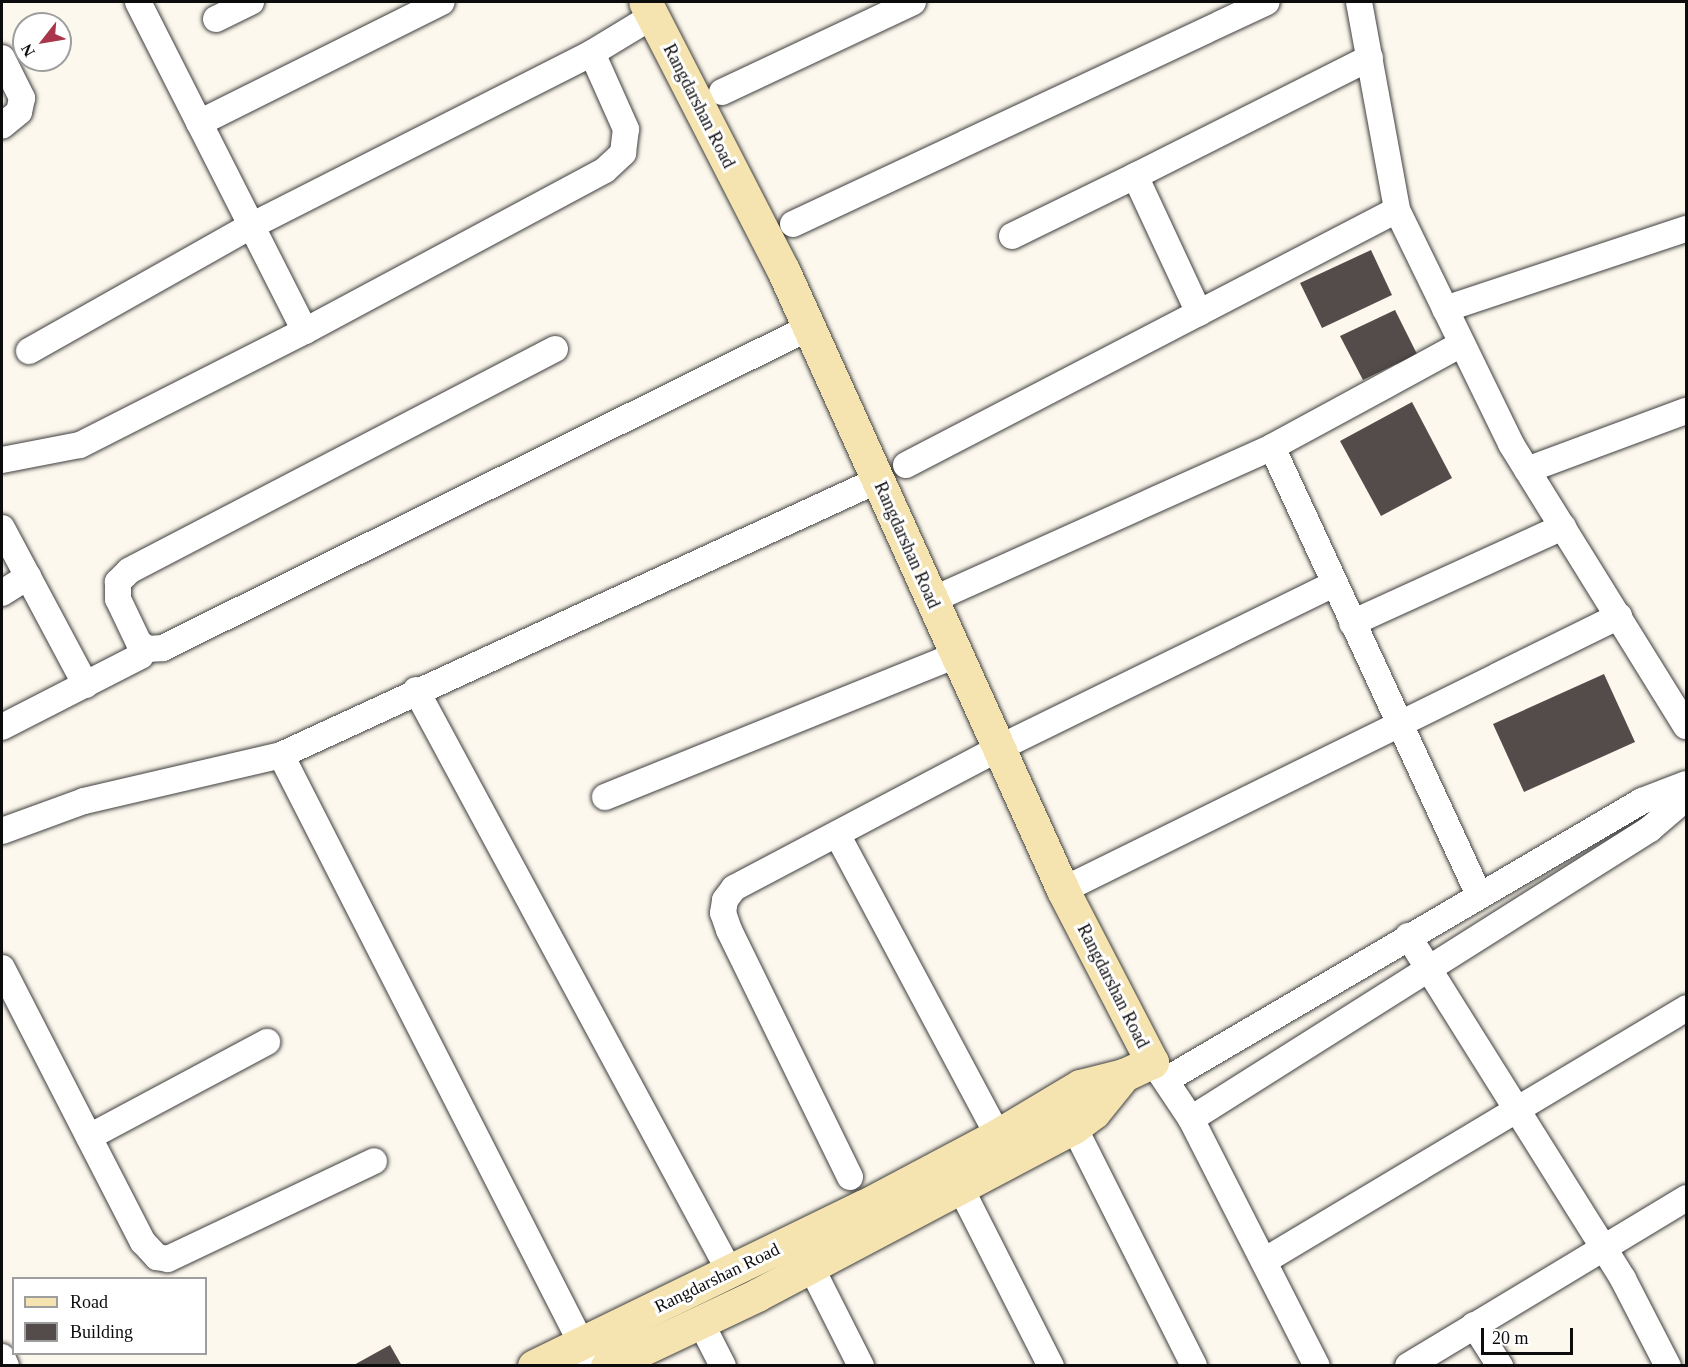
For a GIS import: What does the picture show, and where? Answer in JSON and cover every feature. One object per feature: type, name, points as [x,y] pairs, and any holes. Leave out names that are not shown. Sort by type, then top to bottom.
[{"type":"street","points":[[138,2],[305,331]]},
{"type":"street","points":[[216,19],[251,2]]},
{"type":"street","points":[[199,123],[442,2]]},
{"type":"street","points":[[722,92],[913,2]]},
{"type":"street","points":[[794,224],[1267,2]]},
{"type":"street","points":[[1359,2],[1397,210],[1527,470],[1683,713]]},
{"type":"street","points":[[29,351],[251,226],[592,53],[649,9]]},
{"type":"street","name":"Rangdarshan Road","points":[[649,9],[808,328],[1148,1073]]},
{"type":"street","points":[[2,460],[80,445],[305,331],[611,165],[623,153],[626,129],[592,53]]},
{"type":"street","points":[[2,58],[22,98],[19,112],[2,126]]},
{"type":"street","points":[[1012,236],[1370,58]]},
{"type":"street","points":[[1139,174],[1135,176],[1198,313]]},
{"type":"street","points":[[906,465],[1397,210]]},
{"type":"street","points":[[1445,309],[1686,229]]},
{"type":"street","points":[[555,349],[129,571],[118,582],[118,599],[139,643],[148,649],[163,648],[808,328]]},
{"type":"street","points":[[932,600],[1272,447],[1462,344]]},
{"type":"street","points":[[1527,470],[1685,415]]},
{"type":"street","points":[[1272,447],[1398,725],[1479,894]]},
{"type":"street","points":[[2,831],[84,801],[281,755],[416,690],[878,480]]},
{"type":"street","points":[[1352,623],[1563,527]]},
{"type":"street","points":[[2,528],[86,685]]},
{"type":"street","points":[[2,593],[28,577]]},
{"type":"street","points":[[850,1177],[723,914],[725,900],[734,888],[999,748],[1334,584]]},
{"type":"street","points":[[1063,890],[1620,616]]},
{"type":"street","points":[[605,797],[957,655]]},
{"type":"street","points":[[2,727],[141,656]]},
{"type":"street","points":[[416,690],[729,1270]]},
{"type":"street","points":[[281,755],[587,1354]]},
{"type":"street","points":[[1317,1365],[1191,1119],[1148,1073],[1408,936],[1642,801],[1686,784]]},
{"type":"street","points":[[1191,1119],[1430,972],[1650,829],[1686,798]]},
{"type":"street","points":[[837,834],[998,1136]]},
{"type":"street","points":[[1408,936],[1604,1249],[1668,1365]]},
{"type":"street","points":[[2,968],[143,1242],[157,1257],[168,1259],[374,1161]]},
{"type":"street","points":[[1264,1261],[1518,1112],[1686,1008]]},
{"type":"street","points":[[89,1137],[267,1042]]},
{"type":"street","name":"Rangdarshan Road","points":[[534,1365],[587,1354],[729,1270],[802,1237],[998,1136],[1080,1086],[1148,1073]]},
{"type":"street","name":"Rangdarshan Road","points":[[607,1365],[701,1323],[811,1267],[1074,1126],[1148,1073]]},
{"type":"street","points":[[1074,1126],[1194,1365]]},
{"type":"street","points":[[960,1187],[1051,1365]]},
{"type":"street","points":[[1408,1365],[1686,1198]]},
{"type":"street","points":[[811,1267],[861,1365]]},
{"type":"street","points":[[701,1323],[723,1365]]},
{"type":"street","points":[[1474,1325],[1500,1365]]},
{"type":"street","points":[[2,1357],[6,1365]]},
{"type":"building","points":[[1371,250],[1392,295],[1322,328],[1300,283]]},
{"type":"building","points":[[1395,310],[1417,354],[1363,380],[1340,336]]},
{"type":"building","points":[[1412,402],[1452,478],[1381,516],[1340,441]]},
{"type":"building","points":[[1604,674],[1635,742],[1524,792],[1493,724]]},
{"type":"building","points":[[390,1345],[402,1366],[352,1366]]}]
